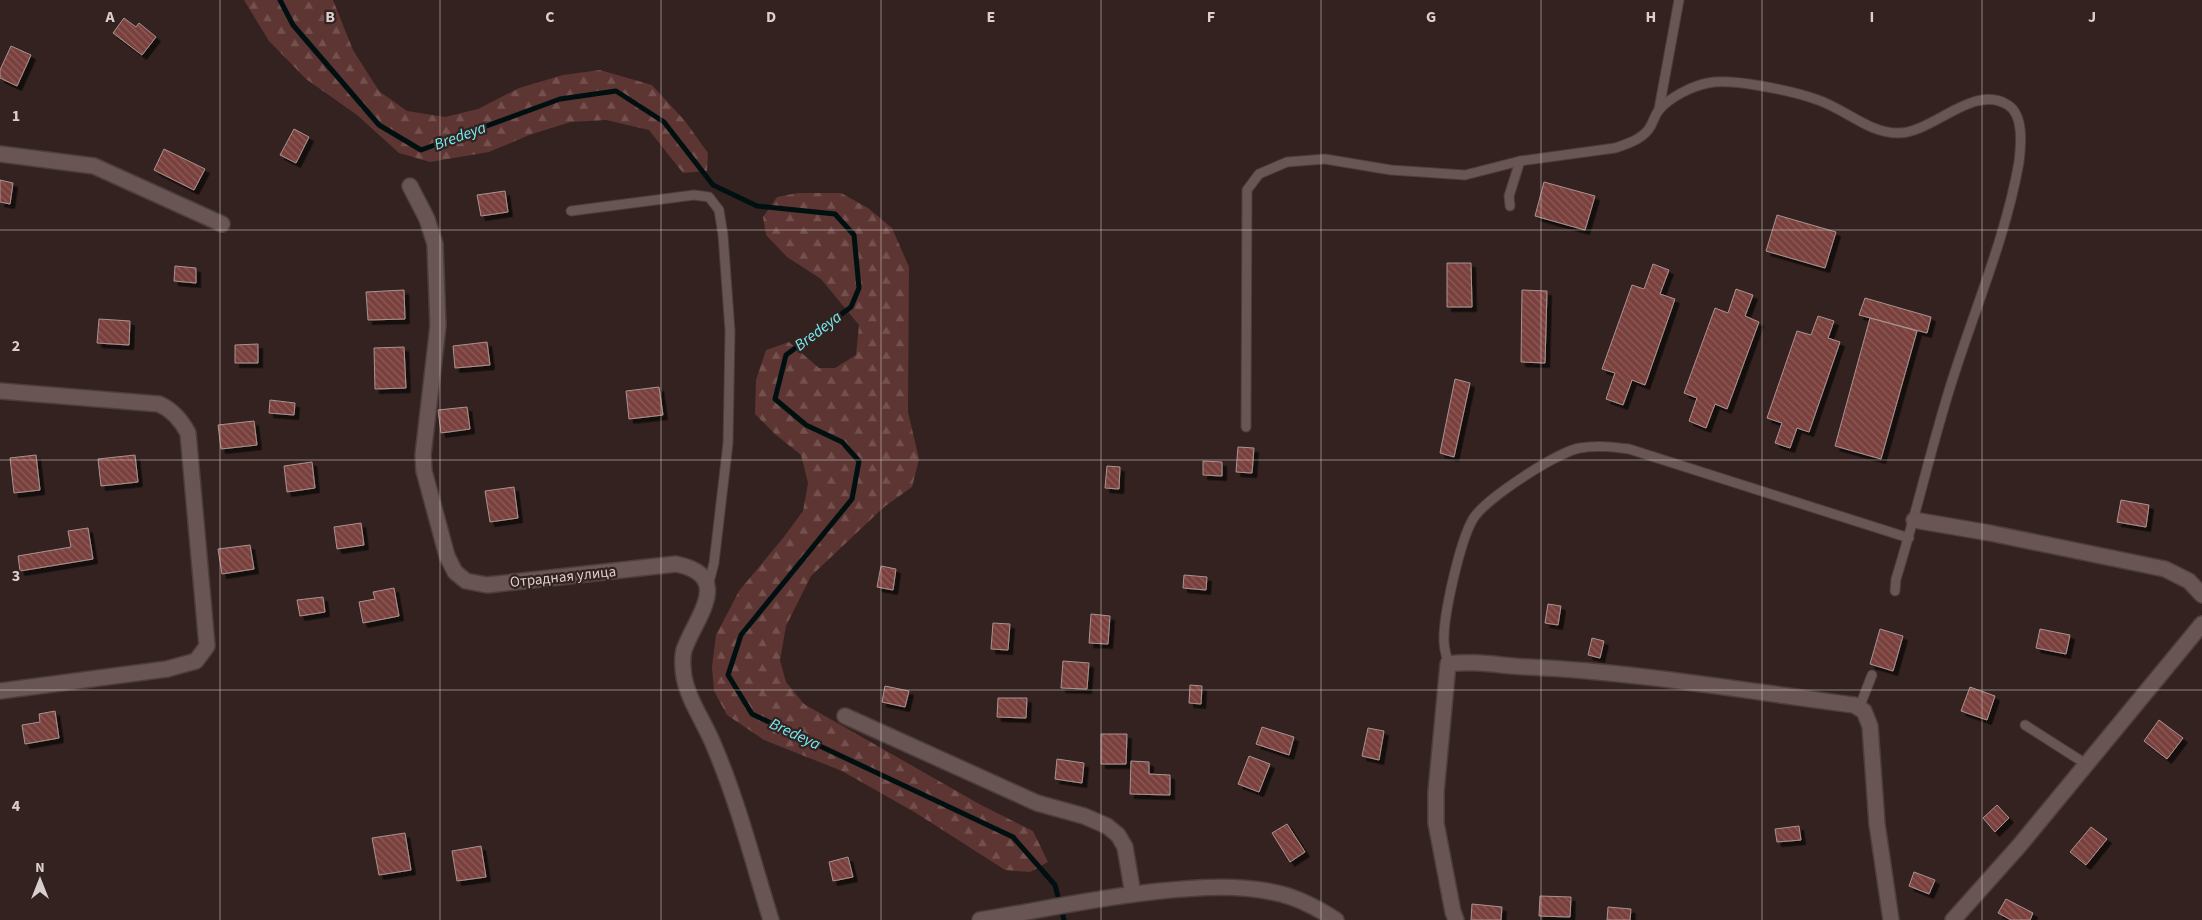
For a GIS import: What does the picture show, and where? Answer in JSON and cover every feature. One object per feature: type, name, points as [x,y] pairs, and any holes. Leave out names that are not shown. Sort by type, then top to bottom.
[{"type":"street","points":[[0,154],[94,166],[222,224]]},
{"type":"street","name":"Отрадная улица","points":[[410,186],[427,219],[435,244],[438,326],[424,446],[424,471],[447,556],[454,572],[466,581],[487,585],[676,564],[691,567],[701,574],[707,589]]},
{"type":"street","points":[[0,391],[159,404],[169,408],[182,423],[188,433],[207,646],[196,661],[167,669],[0,691]]},
{"type":"street","points":[[1914,520],[1990,533],[2165,569],[2189,581],[2202,595]]},
{"type":"street","points":[[707,589],[705,608],[683,652],[684,676],[693,705],[717,755],[742,825],[771,920]]},
{"type":"street","points":[[1953,920],[2019,846],[2202,624]]},
{"type":"street","points":[[1456,920],[1436,823],[1436,792],[1448,664],[1462,662],[1492,666],[1579,670],[1854,705],[1864,711],[1870,726],[1879,840],[1890,920]]},
{"type":"street","points":[[845,716],[1037,804],[1084,816],[1107,826],[1118,835],[1126,847],[1133,894]]},
{"type":"street","points":[[980,920],[1092,899],[1211,886],[1250,888],[1282,894],[1314,907],[1336,920]]},
{"type":"lane","points":[[1660,109],[1679,0]]},
{"type":"lane","points":[[1246,427],[1247,190],[1259,174],[1287,162],[1325,159],[1391,170],[1465,175],[1520,161],[1615,148],[1630,143],[1647,131],[1660,109],[1677,95],[1707,83],[1732,81],[1818,100],[1888,133],[1902,133],[1914,130],[1980,99],[1993,98],[2009,106],[2016,117],[2021,133],[2019,160],[2005,223],[1948,394],[1896,579],[1895,591]]},
{"type":"lane","points":[[1510,206],[1509,196],[1520,161]]},
{"type":"lane","points":[[571,211],[694,195],[709,198],[719,210],[728,281],[730,331],[728,443],[714,563],[707,589]]},
{"type":"lane","points":[[1448,664],[1444,643],[1444,626],[1463,542],[1474,518],[1488,503],[1552,458],[1578,448],[1603,446],[1630,449],[1909,538]]},
{"type":"lane","points":[[1859,708],[1872,675]]},
{"type":"lane","points":[[2025,725],[2086,764]]},
{"type":"green space","points":[[244,0],[333,0],[353,50],[379,91],[407,111],[445,117],[478,109],[519,88],[563,75],[600,70],[652,85],[685,121],[708,153],[707,171],[683,173],[649,130],[606,120],[571,122],[532,134],[489,152],[430,162],[399,153],[357,115],[306,79],[269,41]]},
{"type":"green space","points":[[798,193],[841,193],[868,208],[892,228],[909,267],[908,412],[919,459],[912,487],[884,507],[811,576],[786,626],[780,660],[786,682],[804,704],[981,805],[1033,831],[1048,862],[1030,872],[1005,870],[916,813],[842,771],[764,740],[727,715],[714,691],[712,667],[716,635],[739,591],[803,511],[808,483],[801,455],[776,435],[755,414],[756,380],[766,350],[789,342],[819,368],[835,368],[856,355],[859,325],[821,279],[787,257],[766,235],[763,217],[777,197]]},
{"type":"building","points":[[124,18],[136,27],[139,23],[156,37],[142,55],[113,33]]},
{"type":"building","points":[[11,46],[31,55],[17,86],[0,78],[0,70]]},
{"type":"building","points":[[294,129],[309,137],[296,163],[280,155]]},
{"type":"building","points":[[164,149],[205,169],[194,190],[154,170]]},
{"type":"building","points":[[0,180],[13,183],[10,204],[0,202]]},
{"type":"building","points":[[1544,182],[1595,196],[1585,230],[1535,216]]},
{"type":"building","points":[[505,191],[508,212],[481,216],[477,195]]},
{"type":"building","points":[[1777,215],[1836,232],[1825,268],[1766,251]]},
{"type":"building","points":[[1447,263],[1471,263],[1472,307],[1447,307]]},
{"type":"building","points":[[1653,264],[1669,270],[1660,294],[1675,299],[1645,385],[1632,380],[1623,405],[1606,399],[1615,373],[1602,369],[1632,285],[1644,289]]},
{"type":"building","points":[[175,266],[196,268],[196,283],[174,281]]},
{"type":"building","points":[[1736,289],[1753,295],[1745,316],[1759,322],[1727,409],[1715,404],[1706,428],[1689,421],[1697,398],[1684,393],[1715,308],[1728,313]]},
{"type":"building","points":[[404,290],[405,319],[368,320],[366,292]]},
{"type":"building","points":[[1522,290],[1547,291],[1545,363],[1521,362]]},
{"type":"building","points":[[1865,298],[1931,317],[1927,333],[1859,315]]},
{"type":"building","points":[[1818,316],[1834,321],[1828,338],[1840,342],[1809,432],[1797,428],[1790,448],[1775,443],[1782,423],[1767,418],[1797,331],[1811,335]]},
{"type":"building","points":[[1870,318],[1917,331],[1881,459],[1835,446]]},
{"type":"building","points":[[99,319],[130,321],[129,345],[97,343]]},
{"type":"building","points":[[487,342],[490,365],[455,368],[453,346]]},
{"type":"building","points":[[258,344],[258,363],[235,363],[235,345]]},
{"type":"building","points":[[404,347],[406,388],[375,389],[374,348]]},
{"type":"building","points":[[1455,379],[1470,383],[1454,457],[1440,453]]},
{"type":"building","points":[[659,387],[663,415],[629,419],[626,391]]},
{"type":"building","points":[[270,400],[295,403],[294,415],[269,413]]},
{"type":"building","points":[[467,407],[470,429],[441,433],[438,410]]},
{"type":"building","points":[[254,421],[257,445],[221,449],[218,425]]},
{"type":"building","points":[[1238,447],[1254,448],[1252,473],[1236,472]]},
{"type":"building","points":[[36,455],[40,490],[14,493],[10,458]]},
{"type":"building","points":[[135,455],[138,482],[101,486],[98,459]]},
{"type":"building","points":[[1203,461],[1222,462],[1222,476],[1203,475]]},
{"type":"building","points":[[312,462],[315,488],[287,492],[284,466]]},
{"type":"building","points":[[1107,466],[1120,467],[1119,489],[1105,488]]},
{"type":"building","points":[[514,487],[518,518],[490,522],[485,491]]},
{"type":"building","points":[[2121,500],[2149,505],[2146,527],[2117,522]]},
{"type":"building","points":[[361,523],[364,545],[337,549],[334,527]]},
{"type":"building","points":[[88,528],[93,559],[20,571],[18,556],[71,547],[68,531]]},
{"type":"building","points":[[250,545],[254,569],[222,574],[218,549]]},
{"type":"building","points":[[881,566],[896,569],[893,590],[877,587]]},
{"type":"building","points":[[1184,575],[1207,577],[1206,590],[1183,588]]},
{"type":"building","points":[[394,588],[399,616],[363,623],[359,602],[375,599],[373,592]]},
{"type":"building","points":[[323,597],[325,612],[300,616],[297,600]]},
{"type":"building","points":[[1548,604],[1561,606],[1558,625],[1545,623]]},
{"type":"building","points":[[1091,614],[1110,616],[1108,644],[1089,643]]},
{"type":"building","points":[[993,623],[1010,624],[1008,650],[991,649]]},
{"type":"building","points":[[1880,629],[1903,636],[1893,671],[1870,664]]},
{"type":"building","points":[[2040,629],[2070,635],[2066,654],[2036,648]]},
{"type":"building","points":[[1592,638],[1604,641],[1600,658],[1588,655]]},
{"type":"building","points":[[1063,661],[1089,663],[1087,689],[1061,688]]},
{"type":"building","points":[[1190,685],[1202,686],[1201,704],[1189,703]]},
{"type":"building","points":[[885,686],[909,691],[905,707],[882,702]]},
{"type":"building","points":[[1970,687],[1995,696],[1987,720],[1961,711]]},
{"type":"building","points":[[998,698],[1027,698],[1026,718],[997,717]]},
{"type":"building","points":[[55,711],[59,738],[25,744],[22,725],[40,722],[39,714]]},
{"type":"building","points":[[2159,720],[2183,738],[2167,759],[2144,741]]},
{"type":"building","points":[[1262,727],[1294,737],[1289,755],[1256,744]]},
{"type":"building","points":[[1368,728],[1384,731],[1379,760],[1362,756]]},
{"type":"building","points":[[1101,734],[1127,734],[1126,764],[1101,764]]},
{"type":"building","points":[[1249,756],[1270,764],[1259,792],[1238,784]]},
{"type":"building","points":[[1057,759],[1084,763],[1082,783],[1055,779]]},
{"type":"building","points":[[1131,761],[1149,762],[1149,774],[1170,775],[1170,795],[1130,794]]},
{"type":"building","points":[[1997,805],[2009,818],[1995,832],[1983,818]]},
{"type":"building","points":[[1287,824],[1305,852],[1290,862],[1272,833]]},
{"type":"building","points":[[1799,826],[1801,840],[1777,842],[1775,829]]},
{"type":"building","points":[[2091,827],[2107,839],[2086,865],[2070,852]]},
{"type":"building","points":[[405,833],[411,870],[379,875],[372,838]]},
{"type":"building","points":[[481,846],[486,877],[457,881],[452,851]]},
{"type":"building","points":[[848,857],[853,877],[833,881],[829,862]]},
{"type":"building","points":[[1914,872],[1935,880],[1929,894],[1909,886]]},
{"type":"building","points":[[1540,896],[1571,897],[1570,917],[1539,916]]},
{"type":"building","points":[[2006,899],[2033,913],[2030,920],[2011,920],[1998,913]]},
{"type":"building","points":[[1472,904],[1502,907],[1501,920],[1471,920]]},
{"type":"building","points":[[1608,907],[1631,909],[1630,920],[1607,920]]},
{"type":"waterway","name":"Bredeya","points":[[280,0],[293,25],[379,125],[421,150],[560,99],[616,91],[664,122],[713,185],[757,206],[835,214],[854,235],[859,288],[851,307],[786,355],[775,399],[806,425],[842,442],[859,461],[852,499],[741,635],[728,675],[752,714],[1013,837],[1055,885],[1064,920]]}]
